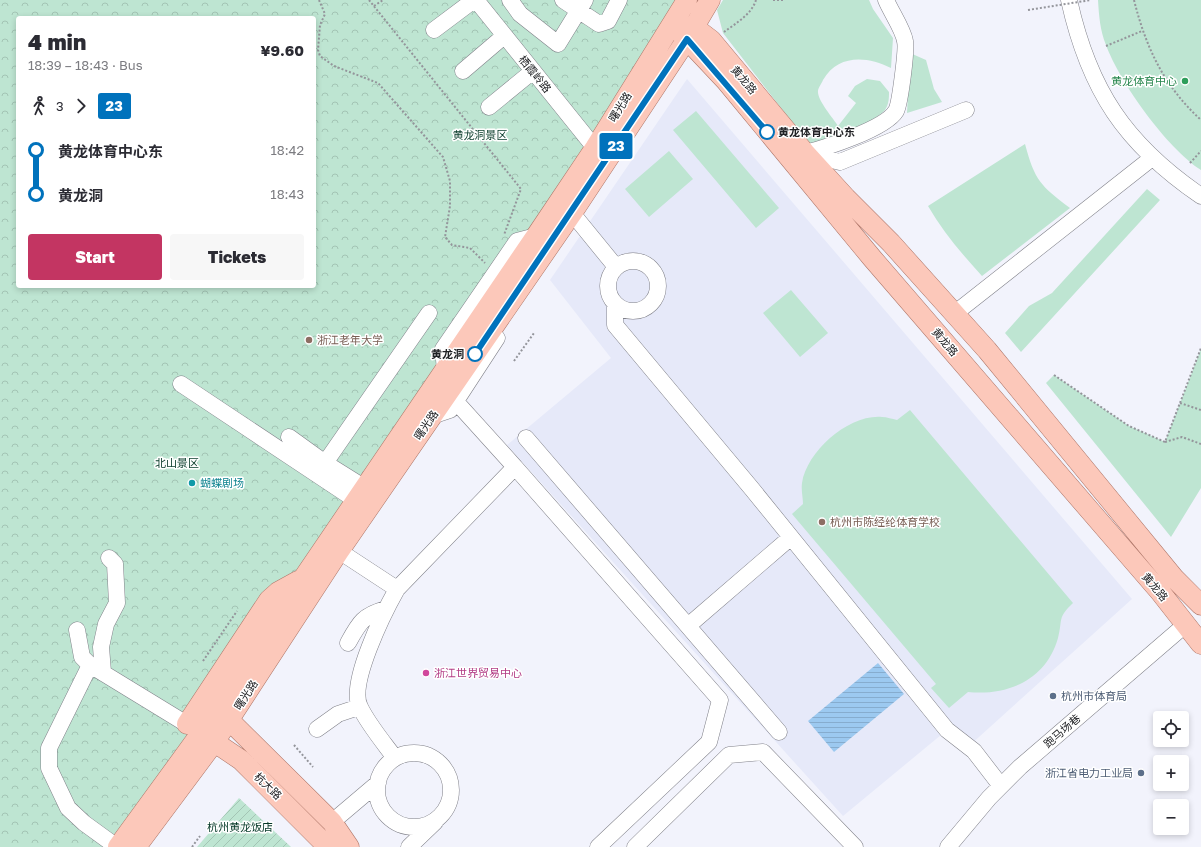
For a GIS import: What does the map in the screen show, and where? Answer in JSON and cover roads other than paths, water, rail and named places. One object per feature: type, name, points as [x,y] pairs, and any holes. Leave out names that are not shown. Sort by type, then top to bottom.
[{"type":"main road","name":"曙光路","points":[[136,847],[207,736],[302,580],[595,148],[687,0]]},
{"type":"main road","name":"曙光路","points":[[118,847],[207,736],[229,720],[340,551],[432,416],[452,397],[508,306],[572,213],[691,33],[710,0]]},
{"type":"main road","points":[[672,24],[691,33]]},
{"type":"main road","name":"黄龙路","points":[[691,33],[711,40],[805,153],[846,198],[891,243],[997,362],[1174,578],[1201,605]]},
{"type":"main road","name":"黄龙路","points":[[691,33],[726,81],[872,258],[1161,593],[1193,622]]},
{"type":"main road","points":[[978,380],[976,370],[980,362],[987,360],[997,362]]},
{"type":"main road","points":[[1193,622],[1201,644]]},
{"type":"main road","points":[[229,720],[332,822],[349,847]]},
{"type":"main road","points":[[153,847],[207,736]]},
{"type":"main road","name":"杭大路","points":[[207,736],[241,760],[328,847]]},
{"type":"street","points":[[434,30],[475,0]]},
{"type":"street","name":"栖霞岭路","points":[[475,0],[595,148]]},
{"type":"street","points":[[510,0],[520,14],[558,44],[582,6]]},
{"type":"street","points":[[563,0],[582,6],[599,24],[608,21],[619,0]]},
{"type":"street","points":[[805,153],[831,146],[868,130],[896,111],[903,77],[906,42],[886,0]]},
{"type":"street","points":[[1069,0],[1077,36],[1098,87],[1125,130],[1152,158],[1179,181],[1201,196]]},
{"type":"street","points":[[463,71],[504,36]]},
{"type":"street","points":[[489,107],[532,71]]},
{"type":"street","points":[[805,153],[840,162],[966,110]]},
{"type":"street","points":[[954,314],[1152,158]]},
{"type":"street","points":[[572,213],[616,267]]},
{"type":"street","points":[[615,304],[630,311],[646,308],[656,295],[658,287],[657,279],[647,265],[632,261],[623,263],[616,267],[611,273],[608,290],[615,304],[615,325],[947,730],[974,751],[1001,786]]},
{"type":"street","points":[[325,463],[428,313]]},
{"type":"street","points":[[181,384],[361,494]]},
{"type":"street","points":[[452,397],[720,700],[709,742],[598,847]]},
{"type":"street","points":[[288,437],[325,463],[361,494]]},
{"type":"street","points":[[526,438],[689,625],[779,732]]},
{"type":"street","points":[[395,758],[359,706],[358,688],[367,655],[386,609],[397,589],[515,467]]},
{"type":"street","points":[[689,625],[790,538]]},
{"type":"street","points":[[340,551],[397,589]]},
{"type":"street","points":[[109,558],[115,564],[117,603],[106,624],[96,669],[48,748],[50,768],[68,808],[84,824],[118,847]]},
{"type":"street","points":[[348,643],[360,623],[365,618],[371,613],[386,609]]},
{"type":"street","name":"跑马场巷","points":[[948,847],[1001,786],[1020,767],[1193,622]]},
{"type":"street","points":[[77,630],[82,657],[96,669],[207,736]]},
{"type":"street","points":[[317,729],[338,714],[359,706]]},
{"type":"street","points":[[635,847],[729,755],[763,752],[855,847]]},
{"type":"street","points":[[409,847],[438,820],[450,803],[452,784],[446,769],[423,754],[405,754],[395,758],[385,767],[378,783],[378,801],[392,820],[411,828],[438,820]]},
{"type":"street","points":[[332,822],[378,783]]},
{"type":"water","points":[[878,663],[904,694],[834,752],[808,721]]},
{"type":"place","name":"黄龙体育中心","points":[[1185,81]]},
{"type":"place","name":"黄龙体育中心东","points":[[767,132]]},
{"type":"place","name":"浙江老年大学","points":[[309,340]]},
{"type":"place","name":"黄龙洞","points":[[475,354]]},
{"type":"place","name":"蝴蝶剧场","points":[[192,483]]},
{"type":"place","name":"杭州市陈经纶体育学校","points":[[822,522]]},
{"type":"place","name":"浙江世界贸易中心","points":[[426,673]]},
{"type":"place","name":"杭州市体育局","points":[[1053,696]]},
{"type":"place","name":"浙江省电力工业局","points":[[1141,773]]},
{"type":"park label","name":"黄龙洞景区","points":[[480,135]]},
{"type":"park label","name":"北山景区","points":[[177,463]]},
{"type":"park label","name":"杭州黄龙饭店","points":[[240,827]]}]
